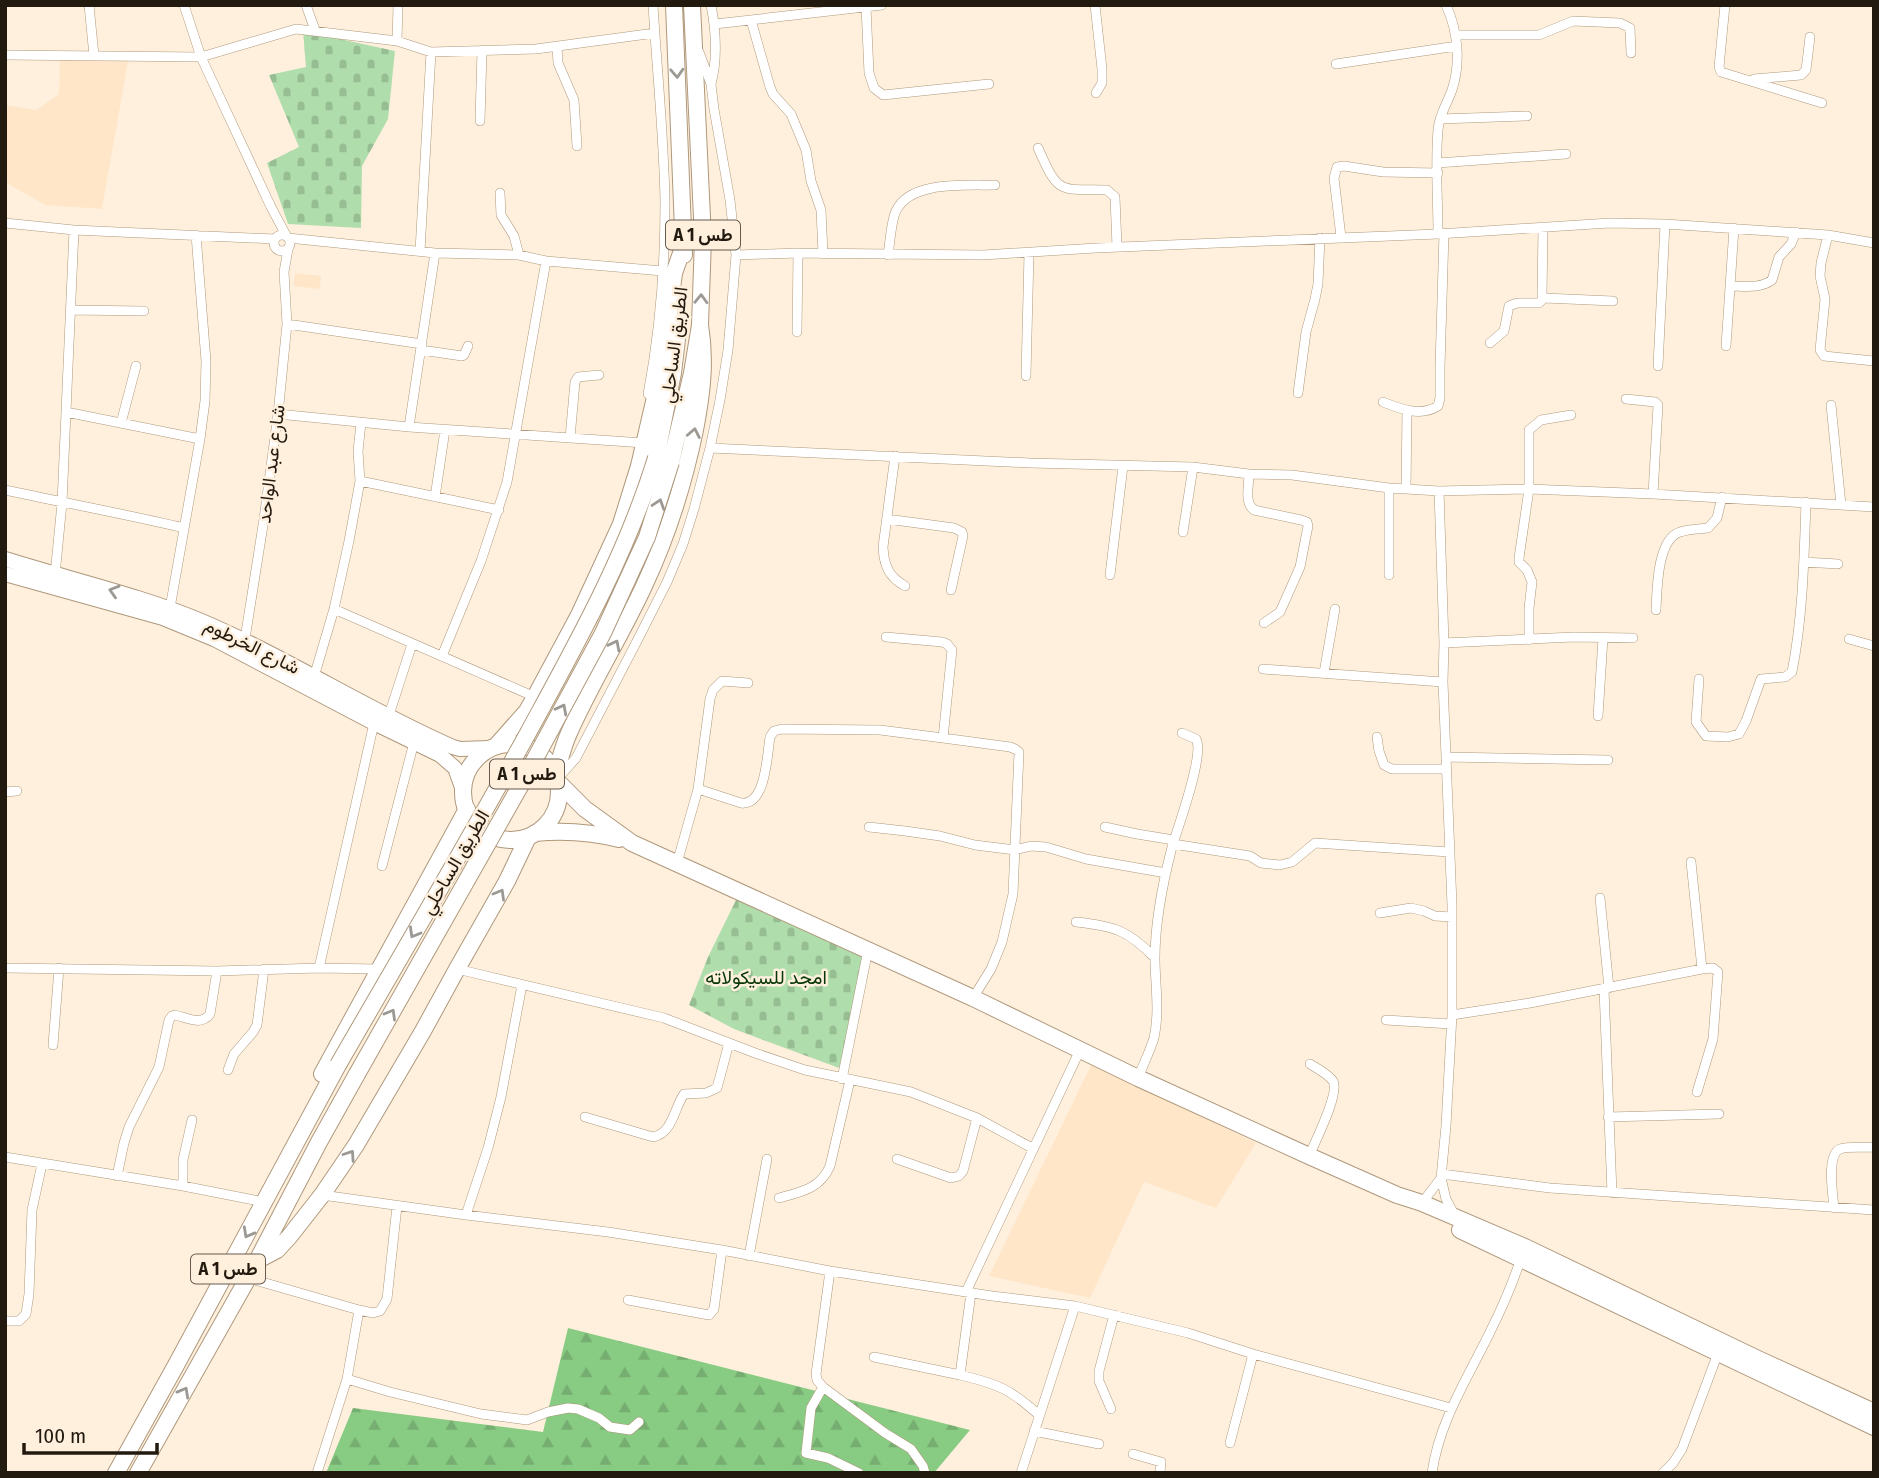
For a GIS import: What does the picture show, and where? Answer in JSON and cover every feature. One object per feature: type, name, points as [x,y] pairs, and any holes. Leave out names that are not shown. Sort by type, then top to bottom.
[{"type":"highway","name":"الطريق الساحلي","points":[[116,1473],[338,1065],[588,625],[623,550],[643,498],[664,460],[682,299],[684,245],[674,5]]},
{"type":"highway","name":"الطريق الساحلي","points":[[138,1473],[258,1260],[319,1142],[523,781],[603,633],[643,546],[664,460],[692,373],[700,325],[703,239],[692,5]]},
{"type":"highway","points":[[684,245],[674,273],[663,362],[627,506],[579,615],[527,711],[493,747],[471,765],[463,790],[472,820],[481,829],[503,839],[579,831],[632,843],[973,998],[1309,1156],[1397,1195],[1457,1217],[1523,1253],[1616,1298],[1874,1412]]},
{"type":"highway","points":[[258,1260],[277,1251],[322,1195],[356,1145],[532,835],[552,817],[559,794],[557,778],[572,726],[644,586],[680,489],[701,399],[704,346],[700,325]]},
{"type":"highway","points":[[493,747],[520,744],[541,754],[550,763],[557,778],[585,809],[632,843]]},
{"type":"highway","points":[[293,1148],[314,1090],[467,809]]},
{"type":"highway","points":[[1397,1195],[1420,1211],[1523,1253]]},
{"type":"highway","points":[[1616,1298],[1718,1353],[1874,1426]]},
{"type":"main road","name":"شارع الخرطوم","points":[[5,559],[170,608],[374,723],[440,755],[458,772],[463,790]]},
{"type":"main road","name":"شارع الخرطوم","points":[[5,574],[163,618],[243,647],[314,677],[456,748],[493,747]]},
{"type":"street","points":[[89,5],[94,56]]},
{"type":"street","name":"شارع عبد الواحد","points":[[184,5],[201,57],[288,243],[284,272],[287,324],[278,414],[243,647]]},
{"type":"street","points":[[306,5],[315,30]]},
{"type":"street","points":[[397,41],[398,5]]},
{"type":"street","points":[[278,414],[445,430],[642,443],[655,355],[663,271],[665,204],[653,5]]},
{"type":"street","points":[[711,5],[715,24],[714,72],[711,84]]},
{"type":"street","points":[[715,24],[802,10],[882,5]]},
{"type":"street","points":[[1095,5],[1102,69],[1101,83],[1096,93]]},
{"type":"street","points":[[1382,402],[1406,411],[1432,411],[1438,407],[1440,398],[1441,233],[1437,134],[1457,73],[1456,41],[1446,5]]},
{"type":"street","points":[[1725,5],[1719,68],[1721,72],[1822,103]]},
{"type":"street","points":[[866,7],[869,73],[874,88],[883,94],[989,84]]},
{"type":"street","points":[[751,20],[770,87],[791,114],[806,150],[811,181],[821,210],[823,254]]},
{"type":"street","points":[[1336,64],[1456,41],[1539,35],[1573,21],[1620,23],[1630,28],[1631,53]]},
{"type":"street","points":[[5,55],[201,57],[296,29],[397,41],[431,52],[557,47],[655,33]]},
{"type":"street","points":[[557,778],[576,758],[667,582],[690,520],[710,448],[728,350],[736,255],[730,200],[711,84],[692,32]]},
{"type":"street","points":[[1749,79],[1801,75],[1806,70],[1810,37]]},
{"type":"street","points":[[557,47],[558,63],[574,100],[578,146]]},
{"type":"street","points":[[480,121],[482,50]]},
{"type":"street","points":[[420,251],[431,52]]},
{"type":"street","points":[[1440,119],[1527,116]]},
{"type":"street","points":[[1038,148],[1058,186],[1065,189],[1107,190],[1113,193],[1117,247]]},
{"type":"street","points":[[1437,163],[1566,154]]},
{"type":"street","points":[[1342,237],[1334,178],[1337,167],[1383,172],[1438,173]]},
{"type":"street","points":[[888,255],[895,211],[911,195],[939,187],[995,185]]},
{"type":"street","points":[[500,193],[501,215],[514,236],[519,256]]},
{"type":"street","name":"شارع عبد الواحد","points":[[271,207],[276,243],[284,272]]},
{"type":"street","points":[[5,223],[75,230],[255,239],[276,243],[284,251],[288,243]]},
{"type":"street","points":[[736,255],[983,255],[1610,223],[1796,232],[1874,243]]},
{"type":"street","points":[[1658,366],[1665,224]]},
{"type":"street","points":[[1544,228],[1544,298]]},
{"type":"street","points":[[1726,346],[1734,228]]},
{"type":"street","points":[[55,575],[62,503],[75,230]]},
{"type":"street","points":[[1730,286],[1766,285],[1772,280],[1779,257],[1791,244],[1796,232]]},
{"type":"street","points":[[170,608],[201,439],[205,401],[206,360],[196,234]]},
{"type":"street","points":[[276,243],[280,235],[288,243]]},
{"type":"street","points":[[1828,235],[1820,276],[1825,299],[1820,350],[1824,356],[1874,361]]},
{"type":"street","points":[[1298,393],[1306,331],[1318,284],[1320,238]]},
{"type":"street","points":[[288,243],[307,239],[435,253],[519,256],[546,261],[663,271]]},
{"type":"street","points":[[409,427],[435,253]]},
{"type":"street","points":[[797,332],[799,253]]},
{"type":"street","points":[[1026,376],[1030,253]]},
{"type":"street","points":[[442,656],[481,561],[507,482],[546,261]]},
{"type":"street","points":[[1490,343],[1504,331],[1509,306],[1517,303],[1539,303],[1544,298],[1613,301]]},
{"type":"street","points":[[72,310],[144,311]]},
{"type":"street","points":[[287,324],[462,356],[468,346]]},
{"type":"street","points":[[121,423],[136,366]]},
{"type":"street","points":[[570,438],[575,382],[578,377],[599,375]]},
{"type":"street","points":[[1626,399],[1655,402],[1658,405],[1653,494]]},
{"type":"street","points":[[1831,405],[1841,505]]},
{"type":"street","points":[[1406,411],[1406,489]]},
{"type":"street","points":[[66,412],[201,439]]},
{"type":"street","points":[[1529,640],[1532,582],[1518,558],[1529,489],[1530,428],[1541,420],[1571,415]]},
{"type":"street","points":[[314,677],[334,609],[360,481],[358,451],[361,423]]},
{"type":"street","points":[[435,497],[445,430]]},
{"type":"street","points":[[710,448],[1192,467],[1439,491],[1529,489],[1874,507]]},
{"type":"street","points":[[895,456],[883,547],[884,561],[890,575],[905,586]]},
{"type":"street","points":[[1110,575],[1123,466]]},
{"type":"street","points":[[1183,532],[1192,467]]},
{"type":"street","points":[[1249,474],[1248,501],[1251,508],[1301,520],[1307,522],[1308,526],[1300,567],[1280,612],[1264,623]]},
{"type":"street","points":[[360,481],[499,510]]},
{"type":"street","points":[[1389,488],[1389,575]]},
{"type":"street","points":[[5,490],[124,513],[184,528]]},
{"type":"street","points":[[1439,491],[1451,918],[1451,1019],[1441,1176],[1446,1199],[1457,1217]]},
{"type":"street","points":[[1656,610],[1657,582],[1665,544],[1670,537],[1680,532],[1708,528],[1717,518],[1722,497]]},
{"type":"street","points":[[1699,679],[1696,722],[1706,736],[1728,737],[1739,734],[1761,679],[1785,677],[1791,672],[1800,617],[1806,502]]},
{"type":"street","points":[[887,519],[954,528],[962,532],[951,590]]},
{"type":"street","points":[[1804,562],[1838,564]]},
{"type":"street","points":[[334,609],[535,697]]},
{"type":"street","points":[[1324,673],[1335,609]]},
{"type":"street","points":[[886,637],[942,642],[950,646],[952,650],[943,738]]},
{"type":"street","points":[[1444,643],[1574,637],[1633,638]]},
{"type":"street","points":[[1598,716],[1603,638]]},
{"type":"street","points":[[1849,639],[1874,646]]},
{"type":"street","points":[[389,715],[412,644]]},
{"type":"street","points":[[1263,669],[1443,682]]},
{"type":"street","points":[[677,863],[698,789],[713,690],[723,681],[748,683]]},
{"type":"street","points":[[319,968],[374,723]]},
{"type":"street","points":[[698,789],[741,803],[748,804],[753,801],[762,783],[770,737],[774,731],[782,729],[880,730],[1016,749],[1019,752],[1013,894],[1002,942],[991,969],[973,998]]},
{"type":"street","points":[[1138,1077],[1153,1042],[1155,1030],[1155,958],[1166,873],[1193,779],[1199,748],[1196,739],[1182,733]]},
{"type":"street","points":[[1377,737],[1384,765],[1392,769],[1446,769]]},
{"type":"street","points":[[382,866],[414,742]]},
{"type":"street","points":[[1446,757],[1608,760]]},
{"type":"street","points":[[5,792],[17,791]]},
{"type":"street","points":[[869,827],[940,836],[975,845],[1015,850],[1031,846],[1046,847],[1086,859],[1166,873]]},
{"type":"street","points":[[1105,827],[1250,856],[1261,863],[1280,865],[1292,862],[1310,845],[1319,842],[1449,852]]},
{"type":"street","points":[[1691,862],[1702,969]]},
{"type":"street","points":[[1600,898],[1606,988],[1612,1193]]},
{"type":"street","points":[[1380,913],[1411,908],[1451,918]]},
{"type":"street","points":[[1076,922],[1117,928],[1137,940],[1155,958]]},
{"type":"street","points":[[779,1198],[816,1186],[830,1166],[868,950]]},
{"type":"street","points":[[5,968],[217,971],[379,969]]},
{"type":"street","points":[[53,1045],[59,968]]},
{"type":"street","points":[[1386,1020],[1451,1019],[1713,968],[1718,972],[1713,1040],[1697,1092]]},
{"type":"street","points":[[228,1070],[234,1055],[257,1024],[264,969]]},
{"type":"street","points":[[457,969],[654,1015],[805,1070],[911,1092],[977,1118],[1032,1148]]},
{"type":"street","points":[[117,1176],[129,1127],[159,1067],[169,1020],[175,1015],[200,1022],[207,1019],[217,971]]},
{"type":"street","points":[[466,1215],[501,1097],[522,985]]},
{"type":"street","points":[[585,1117],[653,1137],[661,1135],[667,1130],[684,1094],[706,1093],[717,1088],[729,1043]]},
{"type":"street","points":[[960,1375],[968,1292],[1032,1148],[1080,1050]]},
{"type":"street","points":[[1309,1156],[1327,1116],[1335,1088],[1323,1072],[1310,1064]]},
{"type":"street","points":[[1608,1117],[1719,1114]]},
{"type":"street","points":[[897,1159],[951,1178],[959,1176],[963,1171],[977,1118]]},
{"type":"street","points":[[183,1186],[183,1160],[192,1120]]},
{"type":"street","points":[[1834,1208],[1831,1163],[1834,1154],[1840,1149],[1874,1147]]},
{"type":"street","points":[[5,1157],[264,1202]]},
{"type":"street","points":[[749,1256],[767,1159]]},
{"type":"street","points":[[5,1321],[19,1321],[26,1314],[32,1210],[42,1164]]},
{"type":"street","points":[[1441,1176],[1612,1193],[1874,1210]]},
{"type":"street","points":[[1422,1203],[1441,1176]]},
{"type":"street","points":[[322,1195],[608,1232],[830,1271],[1074,1306],[1188,1333],[1253,1354],[1451,1408]]},
{"type":"street","points":[[248,1278],[359,1310],[373,1313],[380,1311],[387,1298],[397,1206]]},
{"type":"street","points":[[628,1300],[709,1315],[714,1309],[722,1250]]},
{"type":"street","points":[[1432,1473],[1451,1408],[1492,1328],[1523,1253]]},
{"type":"street","points":[[830,1271],[817,1380],[885,1433],[911,1449],[925,1473]]},
{"type":"street","points":[[1020,1473],[1074,1306]]},
{"type":"street","points":[[317,1473],[347,1379],[359,1310]]},
{"type":"street","points":[[1111,1409],[1099,1381],[1099,1371],[1114,1315]]},
{"type":"street","points":[[1663,1473],[1674,1463],[1682,1449],[1718,1353]]},
{"type":"street","points":[[1230,1443],[1253,1354]]},
{"type":"street","points":[[874,1357],[994,1383],[1020,1398],[1040,1415]]},
{"type":"street","points":[[347,1379],[481,1414],[527,1420],[568,1408],[578,1409],[599,1418],[610,1427],[630,1430],[639,1422]]},
{"type":"street","points":[[823,1387],[811,1408],[806,1453],[828,1458],[859,1473]]},
{"type":"street","points":[[1034,1431],[1099,1444]]},
{"type":"street","points":[[1133,1454],[1161,1462],[1160,1473]]},
{"type":"shaded area","points":[[60,57],[128,61],[102,209],[45,205],[5,182],[5,105],[36,110],[59,94]]},
{"type":"shaded area","points":[[295,273],[321,276],[320,289],[293,286]]},
{"type":"shaded area","points":[[1092,1063],[1256,1143],[1216,1208],[1144,1182],[1090,1298],[989,1276]]},
{"type":"green space","points":[[303,31],[395,51],[388,119],[362,166],[361,228],[288,224],[267,163],[299,147],[269,75],[306,67]]},
{"type":"green space","name":"امجد للسيكولاته","points":[[738,896],[870,961],[839,1068],[734,1029],[689,1005],[708,957]]},
{"type":"green space","points":[[568,1328],[970,1430],[934,1473],[326,1473],[353,1408],[543,1432]]}]
